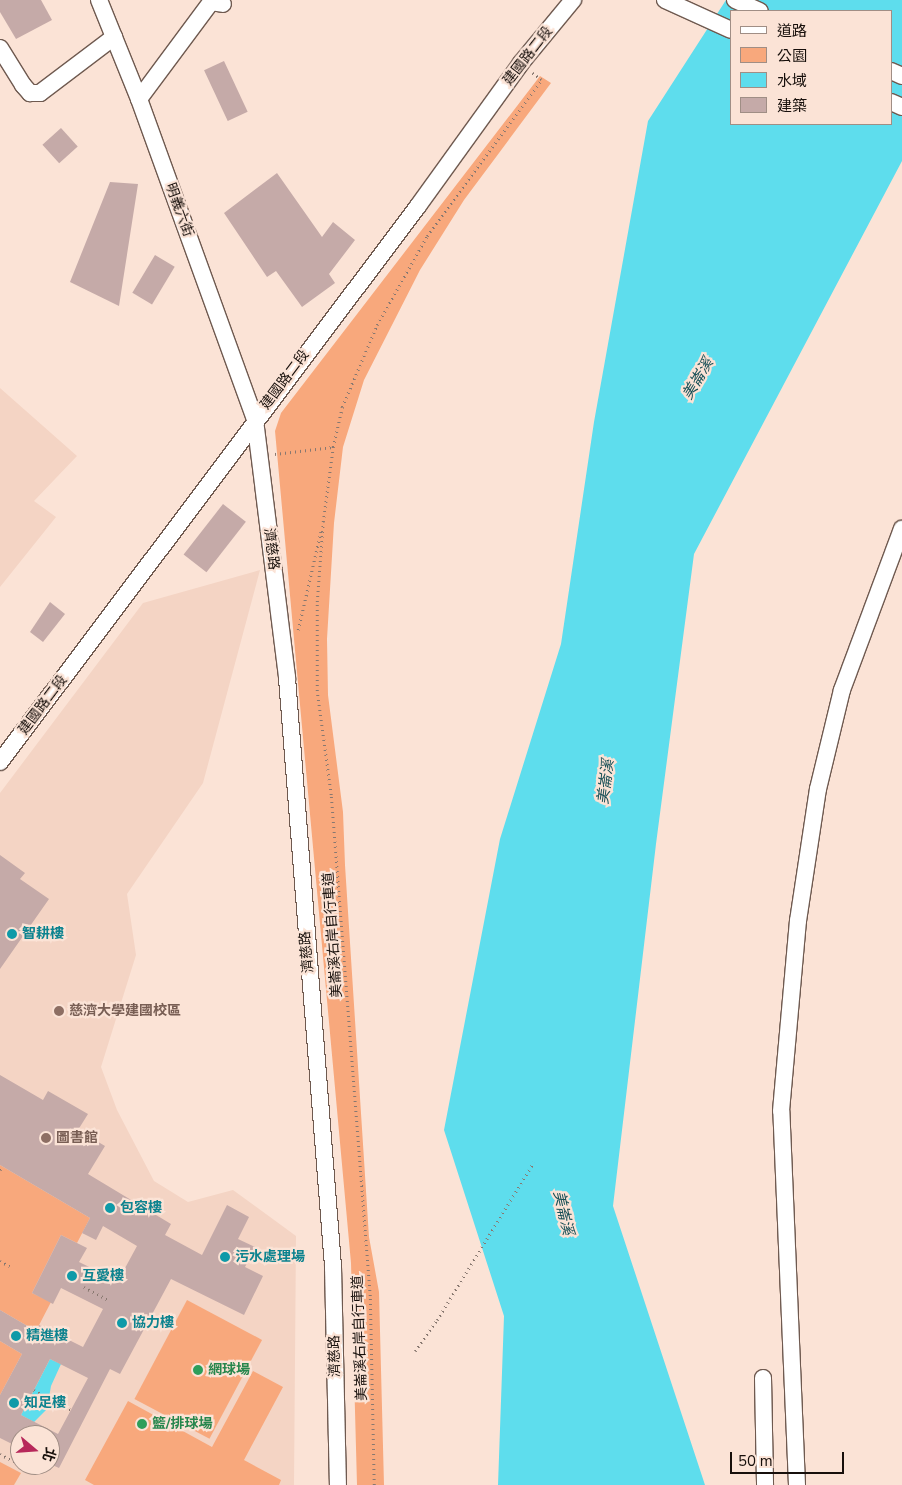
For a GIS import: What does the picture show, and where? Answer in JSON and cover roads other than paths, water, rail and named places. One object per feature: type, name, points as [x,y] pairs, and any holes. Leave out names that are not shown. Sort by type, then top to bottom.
[{"type":"street","name":"明義六街","points":[[99,0],[139,99],[255,420]]},
{"type":"street","name":"建國路二段","points":[[0,762],[255,420],[418,206],[521,63],[574,0]]},
{"type":"street","points":[[665,0],[730,30]]},
{"type":"street","points":[[735,0],[758,10]]},
{"type":"street","points":[[139,99],[211,2],[223,4]]},
{"type":"street","points":[[0,48],[30,93],[40,93],[114,37]]},
{"type":"street","name":"濟慈路","points":[[255,420],[283,647],[333,1267],[338,1485]]},
{"type":"street","points":[[796,1485],[781,1111],[798,921],[818,788],[842,690],[902,529]]},
{"type":"street","points":[[763,1378],[765,1485]]},
{"type":"water","name":"美崙溪","points":[[726,0],[902,0],[902,161],[694,554],[656,844],[613,1206],[705,1485],[498,1485],[504,1316],[444,1130],[500,839],[561,644],[594,422],[648,121]]},
{"type":"water","points":[[50,1359],[61,1364],[51,1386],[47,1409],[34,1422],[21,1415]]},
{"type":"place","name":"智耕樓","points":[[12,934]]},
{"type":"place","name":"慈濟大學建國校區","points":[[59,1011]]},
{"type":"place","name":"圖書館","points":[[46,1138]]},
{"type":"place","name":"包容樓","points":[[110,1208]]},
{"type":"place","name":"污水處理場","points":[[225,1257]]},
{"type":"place","name":"互愛樓","points":[[72,1276]]},
{"type":"place","name":"協力樓","points":[[122,1323]]},
{"type":"place","name":"精進樓","points":[[16,1336]]},
{"type":"place","name":"網球場","points":[[198,1370]]},
{"type":"place","name":"知足樓","points":[[14,1403]]},
{"type":"place","name":"籃/排球場","points":[[142,1424]]}]
